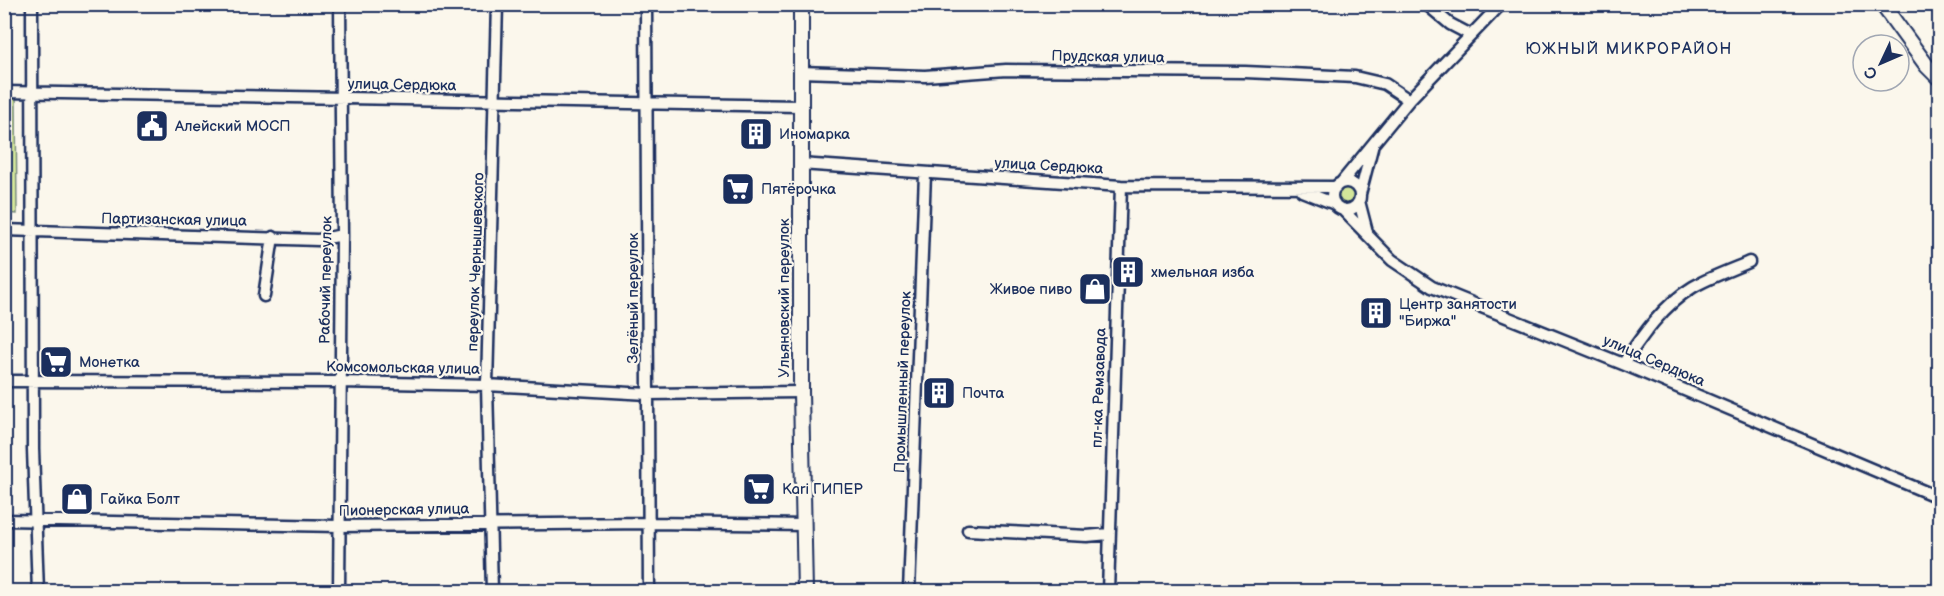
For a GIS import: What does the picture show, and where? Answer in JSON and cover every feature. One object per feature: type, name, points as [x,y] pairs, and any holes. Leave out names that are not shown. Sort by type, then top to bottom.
[{"type":"main road","name":"Ульяновский переулок","points":[[801,4],[801,392],[805,591]]},
{"type":"main road","points":[[1882,4],[1927,66],[1940,79]]},
{"type":"street","points":[[32,4],[35,520],[38,591]]},
{"type":"street","name":"Рабочий переулок","points":[[339,591],[342,235],[340,4]]},
{"type":"street","name":"переулок Чернышевского","points":[[492,591],[487,385],[497,4]]},
{"type":"street","name":"Зелёный переулок","points":[[646,4],[649,591]]},
{"type":"street","points":[[1426,4],[1450,24],[1471,35]]},
{"type":"street","points":[[1339,206],[1333,195],[1339,185],[1409,100],[1501,4]]},
{"type":"street","name":"Прудская улица","points":[[800,72],[916,76],[1005,70],[1245,72],[1355,77],[1385,84],[1409,100]]},
{"type":"street","name":"улица Сердюка","points":[[4,92],[800,106]]},
{"type":"street","points":[[1297,188],[1339,206],[1354,207],[1374,143]]},
{"type":"street","name":"улица Сердюка","points":[[800,164],[1121,186],[1297,188],[1339,185]]},
{"type":"street","name":"Промышленный переулок","points":[[909,591],[925,174]]},
{"type":"street","points":[[1339,185],[1353,184],[1359,197],[1368,236]]},
{"type":"street","name":"пл-ка Ремзавода","points":[[1108,591],[1121,186]]},
{"type":"street","name":"улица Сердюка","points":[[1339,206],[1392,260],[1432,287],[1623,364],[1940,498]]},
{"type":"street","name":"Партизанская улица","points":[[4,230],[318,240],[342,235]]},
{"type":"street","points":[[264,296],[273,237]]},
{"type":"street","points":[[1623,364],[1651,325],[1677,300],[1692,288],[1749,262]]},
{"type":"street","name":"Комсомольская улица","points":[[4,381],[340,382],[487,385],[648,394],[801,392]]},
{"type":"street","name":"Пионерская улица","points":[[4,520],[339,526],[492,523],[804,525]]},
{"type":"street","points":[[968,530],[1087,536],[1109,534]]},
{"type":"green space","points":[[5,98],[16,98],[17,214],[5,213]]},
{"type":"green space","points":[[1347,187],[1353,190],[1356,196],[1353,202],[1347,205],[1341,202],[1338,196],[1341,190]]},
{"type":"place","name":"Алейский МОСП","points":[[152,126]]},
{"type":"place","name":"Иномарка","points":[[756,134]]},
{"type":"place","name":"Пятёрочка","points":[[738,189]]},
{"type":"place","name":"хмельная изба","points":[[1128,272]]},
{"type":"place","name":"Живое пиво","points":[[1095,289]]},
{"type":"place","name":"Центр занятости \"Биржа\"","points":[[1376,313]]},
{"type":"place","name":"Монетка","points":[[56,362]]},
{"type":"place","name":"Почта","points":[[939,393]]},
{"type":"place","name":"Kari ГИПЕР","points":[[759,489]]},
{"type":"place","name":"Гайка Болт","points":[[77,499]]},
{"type":"district","name":"ЮЖНЫЙ МИКРОРАЙОН","points":[[1629,49]]}]
